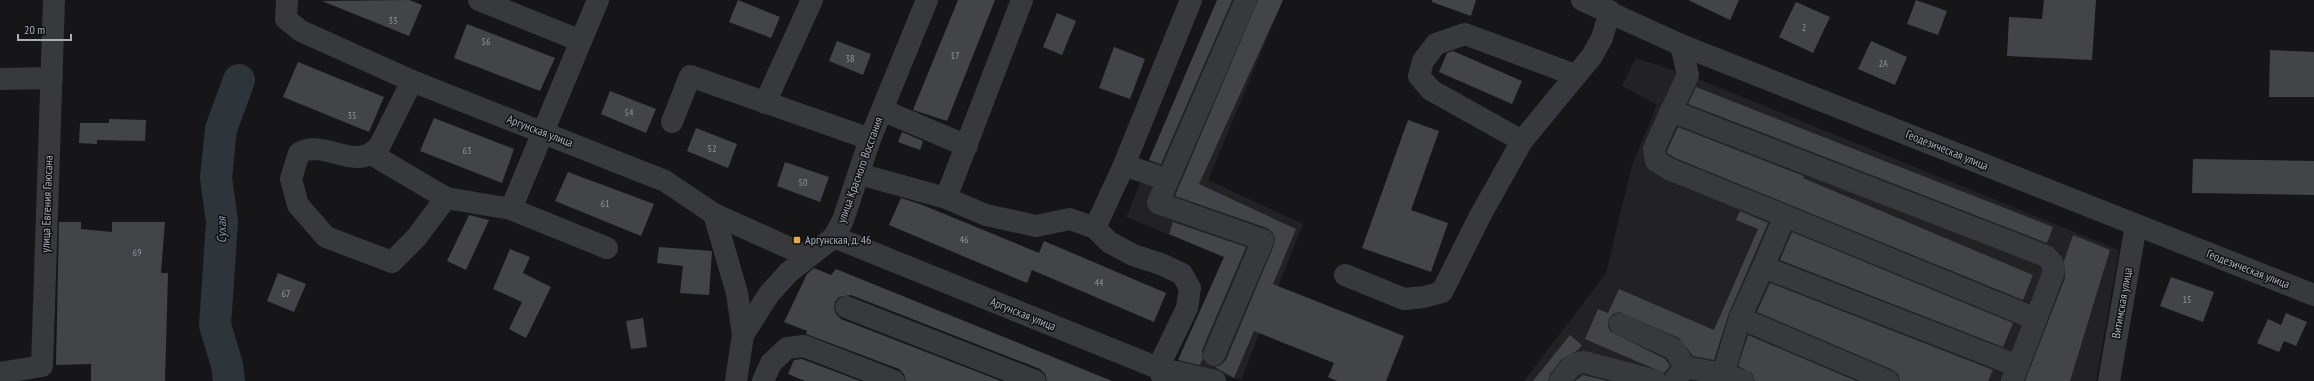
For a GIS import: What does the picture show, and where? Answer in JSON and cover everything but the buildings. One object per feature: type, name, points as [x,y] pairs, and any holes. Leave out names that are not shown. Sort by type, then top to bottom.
[{"type":"street","name":"улица Евгения Гаюсана","points":[[0,373],[42,366],[54,0]]},
{"type":"street","name":"Аргунская улица","points":[[286,0],[286,18],[301,31],[412,81],[665,181],[714,214],[807,256]]},
{"type":"street","points":[[479,0],[581,41]]},
{"type":"street","points":[[512,209],[598,0]]},
{"type":"street","points":[[766,103],[812,0]]},
{"type":"street","name":"улица Красного Восстания","points":[[738,376],[743,335],[769,294],[789,272],[807,256],[834,237],[843,220],[870,139],[927,0]]},
{"type":"street","points":[[946,198],[1022,0]]},
{"type":"street","points":[[1095,228],[1124,166],[1191,0]]},
{"type":"street","points":[[1214,355],[1263,240],[1158,203],[1246,0]]},
{"type":"street","name":"Геодезическая улица","points":[[1582,0],[1610,11],[1681,45],[2314,295]]},
{"type":"street","points":[[1345,275],[1404,299],[1424,297],[1442,292],[1480,216],[1522,141],[1592,56],[1602,38],[1610,11]]},
{"type":"street","points":[[1522,141],[1431,90],[1419,76],[1423,61],[1436,44],[1465,34],[1575,75]]},
{"type":"street","points":[[1681,45],[1688,75],[1654,149],[1656,160],[1669,169],[2036,319]]},
{"type":"street","points":[[672,122],[690,76],[870,139]]},
{"type":"street","points":[[0,79],[52,78]]},
{"type":"street","points":[[412,81],[380,145],[373,155],[361,158],[308,148],[299,153],[291,179],[298,205],[326,236],[392,262],[416,238],[446,198]]},
{"type":"street","points":[[882,110],[967,146]]},
{"type":"street","points":[[1671,111],[2046,256],[2053,264],[2054,274],[2015,374],[1763,267]]},
{"type":"street","points":[[373,155],[446,198],[512,209],[607,248]]},
{"type":"street","points":[[1124,166],[1168,180]]},
{"type":"street","points":[[858,174],[946,198],[986,215],[1036,226],[1070,219],[1095,228],[1109,242],[1133,255],[1161,264],[1182,274],[1190,288],[1187,308],[1161,374]]},
{"type":"street","points":[[714,214],[736,293],[743,335]]},
{"type":"street","points":[[1620,324],[1674,349],[1680,374],[1733,378],[1740,318],[1785,216]]},
{"type":"street","name":"Витимская улица","points":[[2109,381],[2136,225]]},
{"type":"street","name":"Аргунская улица","points":[[834,237],[1161,374],[1215,381]]},
{"type":"street","points":[[846,306],[1035,381]]},
{"type":"street","points":[[1740,318],[1846,373],[1888,381]]},
{"type":"street","points":[[738,376],[765,380],[771,363],[787,348],[804,346],[894,381]]},
{"type":"street","points":[[1560,381],[1570,367],[1576,363],[1584,362],[1654,381]]},
{"type":"shaded area","points":[[1217,0],[1283,0],[1208,180],[1303,224],[1241,380],[1177,364],[1224,257],[1126,217]]},
{"type":"shaded area","points":[[1636,58],[1688,75],[2119,250],[2096,381],[1524,381],[1606,273],[1632,165],[1657,105],[1622,86]]},
{"type":"waterway","name":"Сухая","points":[[229,381],[227,365],[215,325],[222,222],[216,178],[221,129],[239,80]]},
{"type":"place","name":"Аргунская, д. 46","points":[[797,240]]}]
